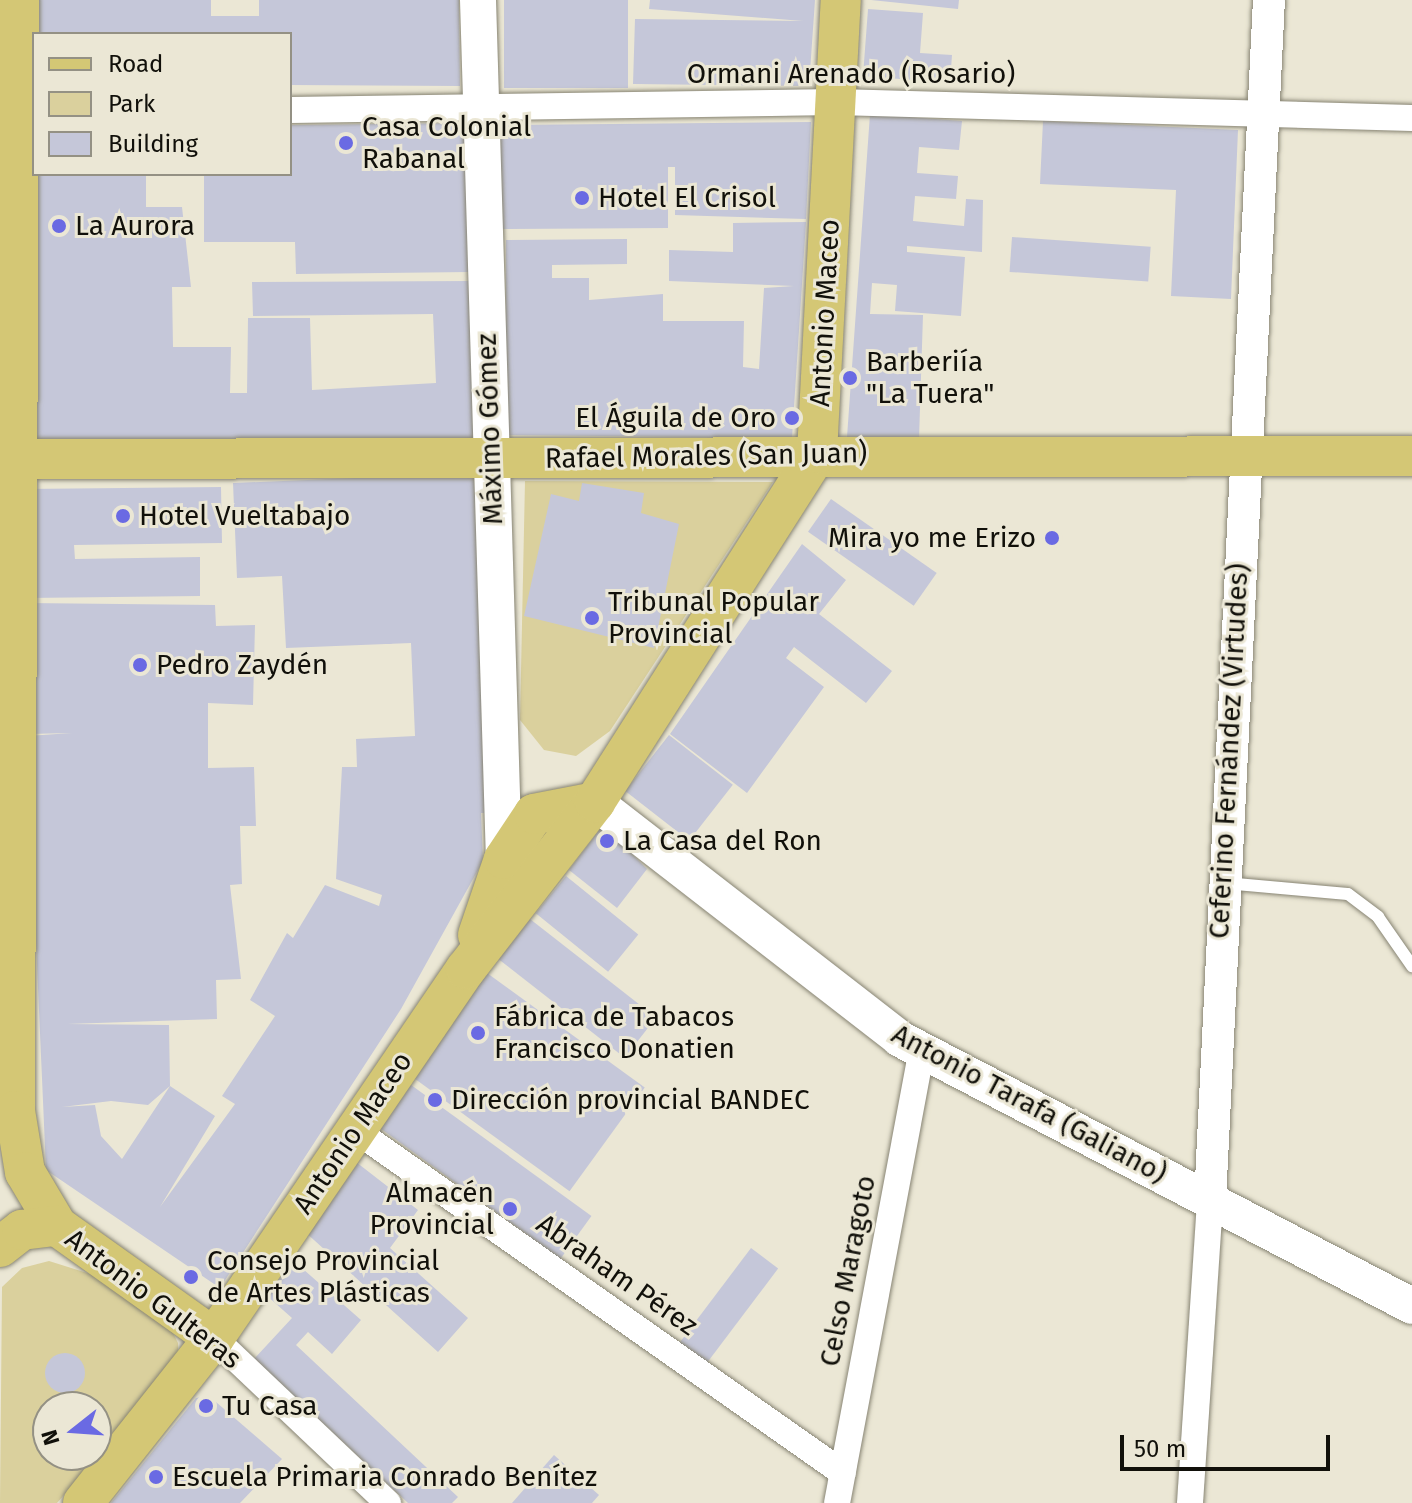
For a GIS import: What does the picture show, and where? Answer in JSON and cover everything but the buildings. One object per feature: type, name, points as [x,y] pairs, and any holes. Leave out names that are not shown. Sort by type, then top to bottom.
[{"type":"main road","points":[[0,1193],[15,1111],[7,1054],[6,459],[19,0]]},
{"type":"main road","name":"Máximo Gómez","points":[[478,0],[504,859]]},
{"type":"main road","name":"Antonio Maceo","points":[[83,1503],[214,1338],[466,969],[595,802],[817,453],[841,0]]},
{"type":"main road","name":"Rafael Morales (San Juan)","points":[[6,459],[491,459],[817,453],[1243,452],[1412,456]]},
{"type":"main road","name":"Antonio Maceo","points":[[466,969],[504,859],[534,814],[595,802]]},
{"type":"main road","name":"Antonio Tarafa (Galiano)","points":[[595,802],[922,1050],[1412,1306]]},
{"type":"main road","name":"Antonio Gulteras","points":[[15,1111],[25,1172],[57,1226],[214,1338]]},
{"type":"main road","name":"Antonio Gulteras","points":[[0,1247],[22,1230],[57,1226]]},
{"type":"street","name":"Ceferino Fernández (Virtudes)","points":[[1190,1503],[1210,1201],[1243,452],[1269,0]]},
{"type":"street","name":"Ormani Arenado (Rosario)","points":[[292,110],[837,102],[1412,118]]},
{"type":"street","name":"Celso Maragoto","points":[[837,1503],[922,1050]]},
{"type":"street","name":"Abraham Pérez","points":[[355,1130],[843,1473]]},
{"type":"street","name":"Antonio Gulteras","points":[[214,1338],[388,1503]]},
{"type":"lane","points":[[1224,883],[1348,894],[1378,917],[1412,966]]},
{"type":"green space","points":[[525,481],[773,482],[610,731],[576,756],[544,750],[520,720]]},
{"type":"green space","points":[[49,1261],[103,1278],[167,1321],[178,1343],[178,1363],[112,1439],[112,1391],[32,1391],[32,1471],[85,1471],[57,1503],[0,1503],[2,1287],[22,1268]]},
{"type":"place","name":"Casa Colonial Rabanal","points":[[346,143]]},
{"type":"place","name":"Hotel El Crisol","points":[[582,198]]},
{"type":"place","name":"La Aurora","points":[[59,226]]},
{"type":"place","name":"Barberiía \"La Tuera\"","points":[[850,378]]},
{"type":"place","name":"El Águila de Oro","points":[[792,418]]},
{"type":"place","name":"Hotel Vueltabajo","points":[[123,516]]},
{"type":"place","name":"Mira yo me Erizo","points":[[1052,538]]},
{"type":"place","name":"Tribunal Popular Provincial","points":[[592,618]]},
{"type":"place","name":"Pedro Zaydén","points":[[140,665]]},
{"type":"place","name":"La Casa del Ron","points":[[607,841]]},
{"type":"place","name":"Fábrica de Tabacos Francisco Donatien","points":[[478,1033]]},
{"type":"place","name":"Dirección provincial BANDEC","points":[[435,1100]]},
{"type":"place","name":"Almacén Provincial","points":[[510,1209]]},
{"type":"place","name":"Consejo Provincial de Artes Plásticas","points":[[191,1277]]},
{"type":"place","name":"Tu Casa","points":[[206,1406]]},
{"type":"place","name":"Escuela Primaria Conrado Benítez","points":[[156,1477]]}]
